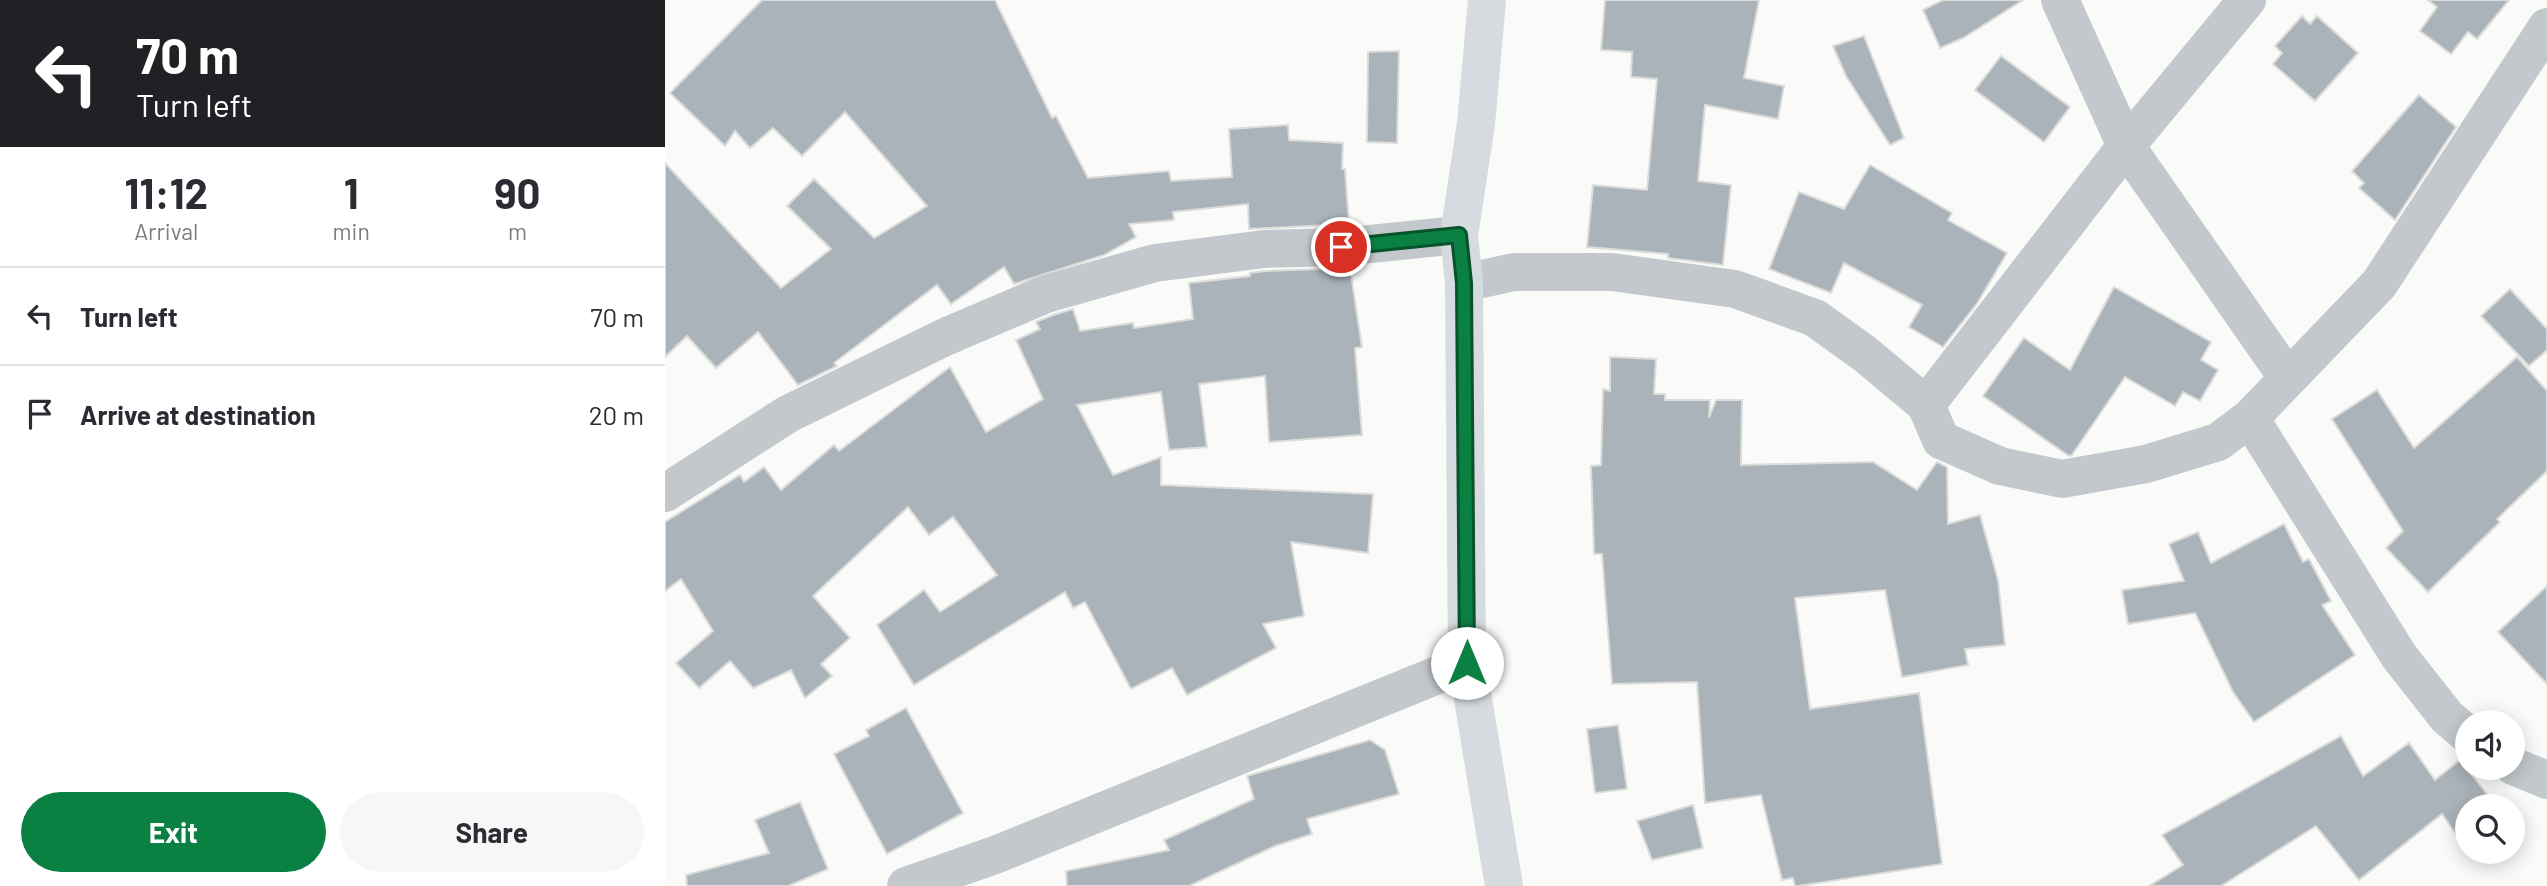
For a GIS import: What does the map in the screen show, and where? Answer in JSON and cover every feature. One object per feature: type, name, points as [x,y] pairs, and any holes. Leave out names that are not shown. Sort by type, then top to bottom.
[{"type":"main road","points":[[1487,0],[1476,124],[1459,235],[1464,283],[1467,663],[1504,886]]},
{"type":"street","points":[[2060,0],[2126,146],[2287,377]]},
{"type":"street","points":[[1926,405],[2126,146],[2246,0]]},
{"type":"street","points":[[1464,283],[1514,272],[1612,272],[1735,289],[1815,318],[1865,354],[1926,405],[1941,440],[2000,467],[2062,479],[2146,464],[2218,442],[2250,418],[2379,284],[2547,27]]},
{"type":"street","points":[[665,493],[788,414],[945,337],[1046,294],[1155,263],[1265,249],[1341,247],[1459,235]]},
{"type":"street","points":[[2250,418],[2399,656],[2455,724]]},
{"type":"street","points":[[906,886],[1007,850],[1467,663]]},
{"type":"street","points":[[2525,771],[2547,780]]},
{"type":"building","points":[[762,0],[995,0],[1052,118],[1056,116],[1088,178],[1169,171],[1171,181],[1232,177],[1229,129],[1288,125],[1289,140],[1343,143],[1342,169],[1345,169],[1349,224],[1249,229],[1248,204],[1173,212],[1174,220],[1129,224],[1136,237],[1104,255],[1014,284],[1004,267],[951,304],[937,285],[834,363],[837,366],[798,385],[758,332],[716,368],[687,336],[665,357],[665,163],[781,288],[831,249],[787,206],[814,179],[874,238],[927,206],[845,112],[802,156],[773,128],[750,148],[735,131],[725,146],[670,93]]},
{"type":"building","points":[[1605,0],[1759,0],[1744,78],[1784,86],[1778,119],[1705,105],[1698,181],[1731,185],[1723,265],[1668,258],[1668,254],[1587,247],[1593,185],[1647,190],[1657,79],[1631,77],[1632,52],[1601,50]]},
{"type":"building","points":[[1943,0],[2023,0],[1963,38],[1940,48],[1923,10]]},
{"type":"building","points":[[2428,0],[2509,0],[2477,39],[2468,32],[2451,54],[2420,31],[2437,7]]},
{"type":"building","points":[[2302,16],[2310,24],[2317,16],[2358,53],[2315,101],[2273,64],[2282,53],[2275,46]]},
{"type":"building","points":[[1864,36],[1904,138],[1890,145],[1846,76],[1833,46]]},
{"type":"building","points":[[1399,51],[1397,143],[1367,142],[1368,52]]},
{"type":"building","points":[[2001,56],[2070,107],[2044,142],[1975,90]]},
{"type":"building","points":[[2419,95],[2456,127],[2395,220],[2359,188],[2364,183],[2352,171]]},
{"type":"building","points":[[1870,165],[1952,213],[1948,220],[2007,253],[1978,302],[1943,347],[1909,327],[1922,305],[1844,263],[1831,293],[1769,269],[1799,192],[1844,209]]},
{"type":"building","points":[[1350,268],[1362,347],[1355,348],[1362,435],[1269,442],[1265,376],[1199,384],[1207,447],[1169,450],[1161,392],[1077,405],[1113,475],[1161,457],[1161,485],[1373,494],[1368,553],[1291,542],[1304,616],[1263,624],[1276,648],[1187,695],[1172,668],[1131,689],[1085,602],[1073,608],[1065,592],[914,685],[877,625],[924,590],[940,612],[997,575],[953,517],[929,535],[908,507],[813,596],[850,638],[821,664],[832,676],[805,698],[791,670],[753,688],[730,661],[699,688],[676,663],[713,631],[681,579],[665,591],[665,522],[740,475],[744,482],[764,467],[781,490],[834,445],[839,451],[950,367],[986,432],[1043,399],[1016,340],[1040,329],[1036,322],[1053,315],[1073,309],[1080,331],[1133,323],[1134,328],[1193,319],[1189,283],[1250,276],[1250,273],[1266,271]]},
{"type":"building","points":[[2114,287],[2211,342],[2201,360],[2218,370],[2200,401],[2183,392],[2175,406],[2125,377],[2069,456],[1983,396],[2024,338],[2070,370]]},
{"type":"building","points":[[2510,289],[2547,329],[2547,350],[2529,366],[2481,316]]},
{"type":"building","points":[[1610,357],[1656,359],[1654,394],[1665,394],[1665,400],[1710,400],[1709,418],[1716,400],[1742,400],[1741,465],[1873,462],[1917,490],[1937,462],[1947,467],[1948,524],[1980,515],[1998,580],[2005,645],[1965,649],[1968,665],[1902,677],[1885,590],[1795,598],[1810,709],[1919,693],[1942,864],[1798,886],[1795,886],[1793,878],[1782,880],[1761,795],[1705,803],[1697,682],[1612,684],[1602,554],[1594,554],[1591,466],[1601,465],[1603,389],[1610,391]]},
{"type":"building","points":[[2517,357],[2547,391],[2547,471],[2497,519],[2500,522],[2428,592],[2386,548],[2403,531],[2332,419],[2377,390],[2414,448]]},
{"type":"building","points":[[2284,524],[2303,562],[2309,559],[2331,601],[2322,605],[2355,655],[2254,722],[2233,692],[2195,613],[2128,624],[2122,590],[2184,581],[2169,544],[2198,532],[2211,563]]},
{"type":"building","points":[[2547,586],[2547,684],[2498,632]]},
{"type":"building","points":[[906,708],[963,813],[887,854],[834,754],[869,736],[866,730]]},
{"type":"building","points":[[1618,725],[1627,789],[1595,793],[1587,729]]},
{"type":"building","points":[[2341,736],[2363,776],[2409,743],[2435,780],[2455,764],[2455,780],[2476,780],[2487,794],[2455,794],[2455,833],[2442,814],[2359,880],[2316,826],[2221,886],[2149,886],[2183,865],[2162,835]]},
{"type":"building","points":[[1370,740],[1385,750],[1399,794],[1307,819],[1312,834],[1275,846],[1189,886],[1067,886],[1066,871],[1169,850],[1164,840],[1254,799],[1247,776]]},
{"type":"building","points":[[800,802],[828,869],[788,886],[687,886],[686,875],[769,853],[755,820]]},
{"type":"building","points":[[1693,805],[1703,848],[1652,860],[1637,821]]},
{"type":"route","points":[[1341,247],[1459,235],[1464,283],[1467,663]]}]
